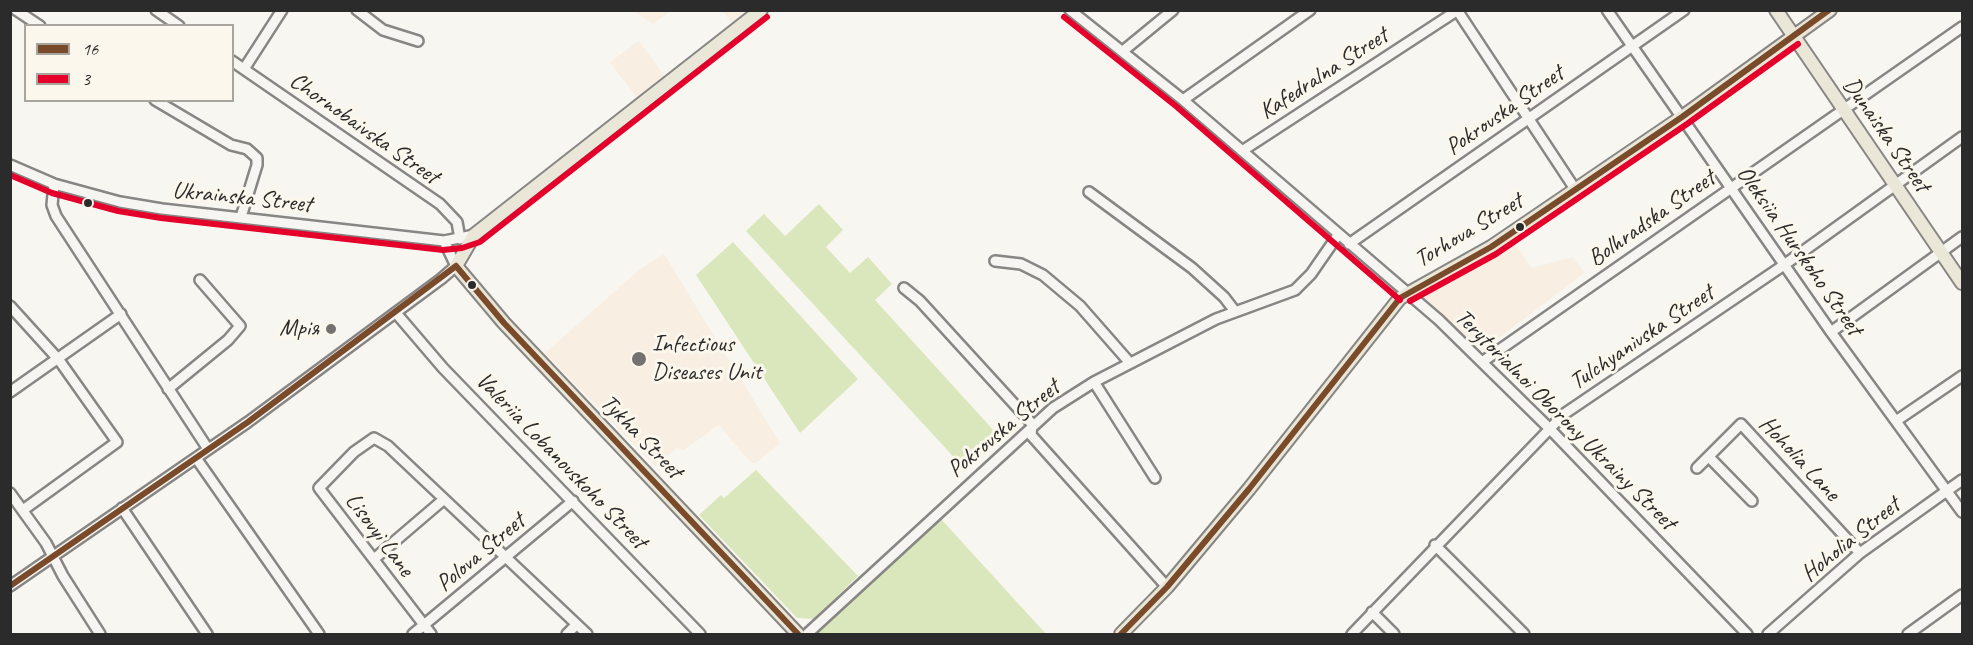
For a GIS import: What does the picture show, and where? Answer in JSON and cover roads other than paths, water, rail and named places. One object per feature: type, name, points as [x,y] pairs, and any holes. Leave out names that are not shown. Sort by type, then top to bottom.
[{"type":"main road","points":[[456,266],[474,235],[761,10]]},
{"type":"main road","name":"Dunaiska Street","points":[[1776,10],[1962,283]]},
{"type":"main road","name":"Torhova Street","points":[[1121,634],[1167,587],[1249,489],[1389,309],[1406,293],[1491,247],[1682,117],[1830,10]]},
{"type":"main road","name":"Tykha Street","points":[[456,266],[504,323],[798,634]]},
{"type":"street","points":[[16,10],[37,24]]},
{"type":"street","points":[[156,10],[176,24]]},
{"type":"street","points":[[243,69],[282,10]]},
{"type":"street","points":[[357,10],[383,30],[418,41]]},
{"type":"street","points":[[1123,51],[1173,10]]},
{"type":"street","points":[[1183,100],[1310,10]]},
{"type":"street","name":"Oleksiia Hurskoho Street","points":[[1607,10],[1831,332],[1962,512]]},
{"type":"street","name":"Pokrovska Street","points":[[1349,244],[1684,10]]},
{"type":"street","points":[[1457,11],[1575,189]]},
{"type":"street","name":"Kafedralna Street","points":[[1242,151],[1457,11]]},
{"type":"street","name":"Terytorialnoi Oborony Ukrainy Street","points":[[1075,12],[1183,100],[1406,293],[1482,362],[1748,634]]},
{"type":"street","name":"Bolhradska Street","points":[[1482,362],[1962,27]]},
{"type":"street","name":"Chornobaivska Street","points":[[234,62],[440,204],[457,222],[460,239]]},
{"type":"street","points":[[158,102],[231,145],[247,149],[257,158],[257,165],[241,217]]},
{"type":"street","name":"Tulchyanivska Street","points":[[1352,634],[1435,545],[1564,414],[1784,265],[1962,137]]},
{"type":"street","name":"Ukrainska Street","points":[[10,165],[54,184],[120,202],[444,241],[474,235]]},
{"type":"street","points":[[54,184],[52,205],[56,216],[208,450]]},
{"type":"street","points":[[1089,192],[1191,268],[1224,297],[1234,310]]},
{"type":"street","name":"Pokrovska Street","points":[[807,634],[1032,424],[1053,408],[1094,382],[1234,310],[1299,288],[1338,235]]},
{"type":"street","points":[[1831,332],[1962,237]]},
{"type":"street","points":[[10,586],[208,450],[396,314],[456,266],[444,241]]},
{"type":"street","points":[[995,261],[1021,264],[1043,275],[1080,306],[1130,363]]},
{"type":"street","points":[[168,389],[228,340],[240,326],[200,280]]},
{"type":"street","points":[[904,288],[920,301],[1032,424],[1030,435],[1167,587]]},
{"type":"street","points":[[10,306],[59,360],[117,442],[23,510]]},
{"type":"street","points":[[10,392],[59,360],[121,314]]},
{"type":"street","name":"Valeriia Lobanovskoho Street","points":[[396,314],[437,362],[700,634]]},
{"type":"street","points":[[1896,421],[1962,376]]},
{"type":"street","points":[[1094,382],[1155,478]]},
{"type":"street","name":"Hoholia Lane","points":[[1697,468],[1741,424],[1860,553]]},
{"type":"street","name":"Lisovyi Lane","points":[[431,634],[319,488],[354,452],[374,438],[388,446],[443,500]]},
{"type":"street","points":[[1709,457],[1752,501]]},
{"type":"street","points":[[196,458],[320,634]]},
{"type":"street","name":"Hoholia Street","points":[[1768,634],[1860,553],[1962,480]]},
{"type":"street","points":[[10,493],[23,510],[100,634]]},
{"type":"street","points":[[374,559],[443,500],[586,634]]},
{"type":"street","name":"Polova Street","points":[[413,634],[573,501]]},
{"type":"street","points":[[122,508],[207,634]]},
{"type":"street","points":[[1435,545],[1524,634]]},
{"type":"street","points":[[1908,634],[1962,595]]},
{"type":"street","points":[[1372,612],[1394,634]]},
{"type":"street","points":[[567,634],[576,625]]},
{"type":"place","name":"Мрія","points":[[331,329]]},
{"type":"place","name":"Infectious Diseases Unit","points":[[639,359]]}]
